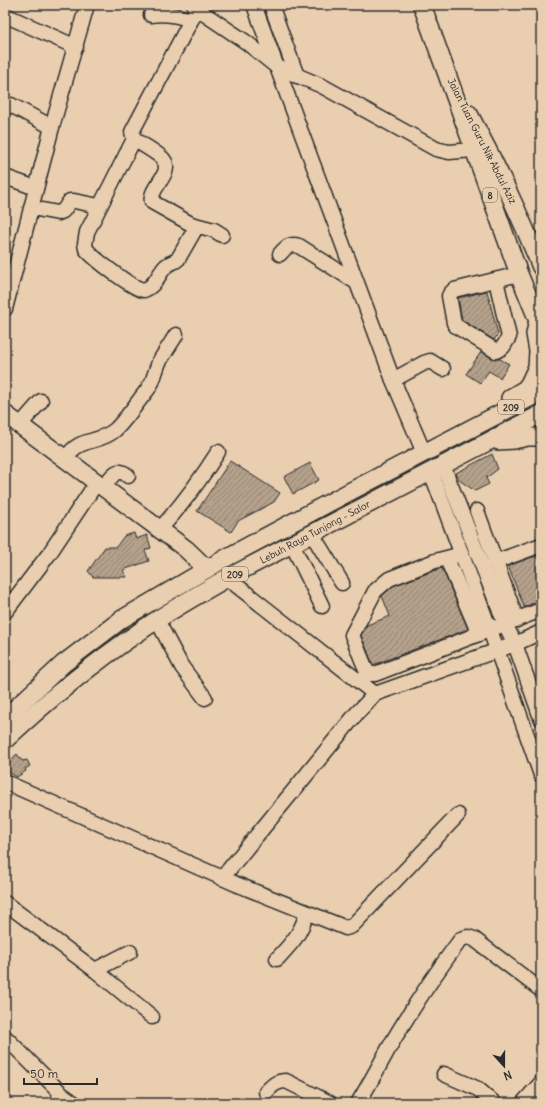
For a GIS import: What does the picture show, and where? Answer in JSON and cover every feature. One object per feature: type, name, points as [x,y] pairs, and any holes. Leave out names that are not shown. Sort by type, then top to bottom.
[{"type":"main road","name":"8","points":[[422,5],[445,70]]},
{"type":"main road","name":"Jalan Tuan Guru Nik Abdul Aziz","points":[[445,70],[473,150],[539,324]]},
{"type":"main road","name":"Jalan Tuan Guru Nik Abdul Aziz","points":[[445,70],[486,145],[524,226],[541,268]]},
{"type":"main road","points":[[481,423],[504,403],[525,389],[529,384],[537,367],[538,351],[535,334],[539,324]]},
{"type":"main road","name":"Lebuh Raya Tunjong - Salor","points":[[5,718],[63,664],[122,619],[207,569],[344,495],[541,392]]},
{"type":"main road","points":[[5,414],[160,529],[186,549],[207,569]]},
{"type":"main road","name":"Lebuh Raya Tunjong - Salor","points":[[5,740],[54,696],[96,662],[157,620],[227,578],[541,414]]},
{"type":"main road","points":[[487,442],[514,440],[528,436],[541,437]]},
{"type":"street","points":[[5,308],[52,127],[87,5]]},
{"type":"street","points":[[254,5],[287,72]]},
{"type":"street","points":[[271,5],[287,72],[356,282],[393,380],[424,453]]},
{"type":"street","points":[[194,11],[132,132],[134,139],[163,158],[166,165],[165,172],[152,195],[152,202],[191,224],[214,230],[222,235]]},
{"type":"street","points":[[151,15],[170,14],[179,16],[194,11],[246,42],[287,72],[322,86],[436,149],[449,152],[473,150]]},
{"type":"street","points":[[7,16],[76,47]]},
{"type":"street","points":[[11,105],[52,127]]},
{"type":"street","points":[[134,139],[87,232],[85,244],[86,249],[124,280],[141,290],[153,285],[166,265],[178,260],[197,226]]},
{"type":"street","points":[[5,177],[36,188]]},
{"type":"street","points":[[32,208],[58,214],[63,211],[70,201],[99,206]]},
{"type":"street","points":[[280,254],[286,246],[293,244],[299,246],[356,282]]},
{"type":"street","points":[[496,280],[509,336],[503,347],[496,351],[456,326],[454,323],[449,296],[454,290],[519,274]]},
{"type":"street","points":[[66,458],[72,450],[80,444],[108,435],[116,429],[148,389],[152,382],[158,362],[176,335]]},
{"type":"street","points":[[393,380],[430,361],[443,368]]},
{"type":"street","points":[[20,425],[41,401]]},
{"type":"street","points":[[160,529],[173,515],[199,481],[218,452]]},
{"type":"street","points":[[437,469],[484,632]]},
{"type":"street","points":[[437,469],[511,622]]},
{"type":"street","points":[[5,612],[100,485],[117,471],[124,472],[128,476]]},
{"type":"street","points":[[477,511],[495,562],[511,622],[514,644],[541,718]]},
{"type":"street","points":[[312,534],[342,584]]},
{"type":"street","points":[[292,544],[322,606]]},
{"type":"street","points":[[495,562],[541,545]]},
{"type":"street","points":[[462,554],[435,561],[389,579],[375,591],[352,634],[369,674],[375,674],[541,610]]},
{"type":"street","points":[[447,559],[484,632],[496,650],[541,775]]},
{"type":"street","points":[[227,578],[375,694]]},
{"type":"street","points":[[157,620],[182,667],[205,698]]},
{"type":"street","points":[[222,878],[357,713],[375,694],[514,644],[541,632]]},
{"type":"street","points":[[5,782],[222,878],[344,927],[349,927],[401,876],[458,815]]},
{"type":"street","points":[[5,903],[95,970],[152,1016]]},
{"type":"street","points":[[277,959],[295,939],[303,926],[307,913]]},
{"type":"street","points":[[358,1103],[394,1039],[426,987],[461,939],[468,937],[474,939],[541,990]]},
{"type":"street","points":[[95,970],[130,952]]},
{"type":"street","points":[[5,1037],[52,1083],[59,1098],[74,1103]]},
{"type":"street","points":[[444,1074],[478,1090],[494,1103]]},
{"type":"street","points":[[266,1092],[275,1083],[280,1081],[286,1082],[330,1103]]},
{"type":"street","points":[[531,1100],[541,1084]]},
{"type":"building","points":[[487,291],[498,334],[494,340],[462,320],[458,298]]},
{"type":"building","points":[[481,352],[509,364],[500,378],[489,371],[480,383],[466,374]]},
{"type":"building","points":[[492,454],[498,469],[486,478],[489,484],[475,491],[459,480],[456,473]]},
{"type":"building","points":[[230,461],[280,493],[274,502],[238,521],[231,532],[197,511]]},
{"type":"building","points":[[310,463],[319,480],[293,494],[284,477]]},
{"type":"building","points":[[134,533],[136,539],[147,535],[151,548],[145,550],[149,561],[123,570],[127,577],[93,577],[88,571],[105,547],[116,547],[124,536]]},
{"type":"building","points":[[541,554],[541,600],[524,607],[508,566]]},
{"type":"building","points":[[442,568],[468,629],[373,665],[361,635],[367,625],[390,616],[382,596],[393,586]]},
{"type":"building","points":[[17,754],[22,761],[27,760],[30,766],[25,769],[26,771],[17,777],[5,770],[5,765]]}]
